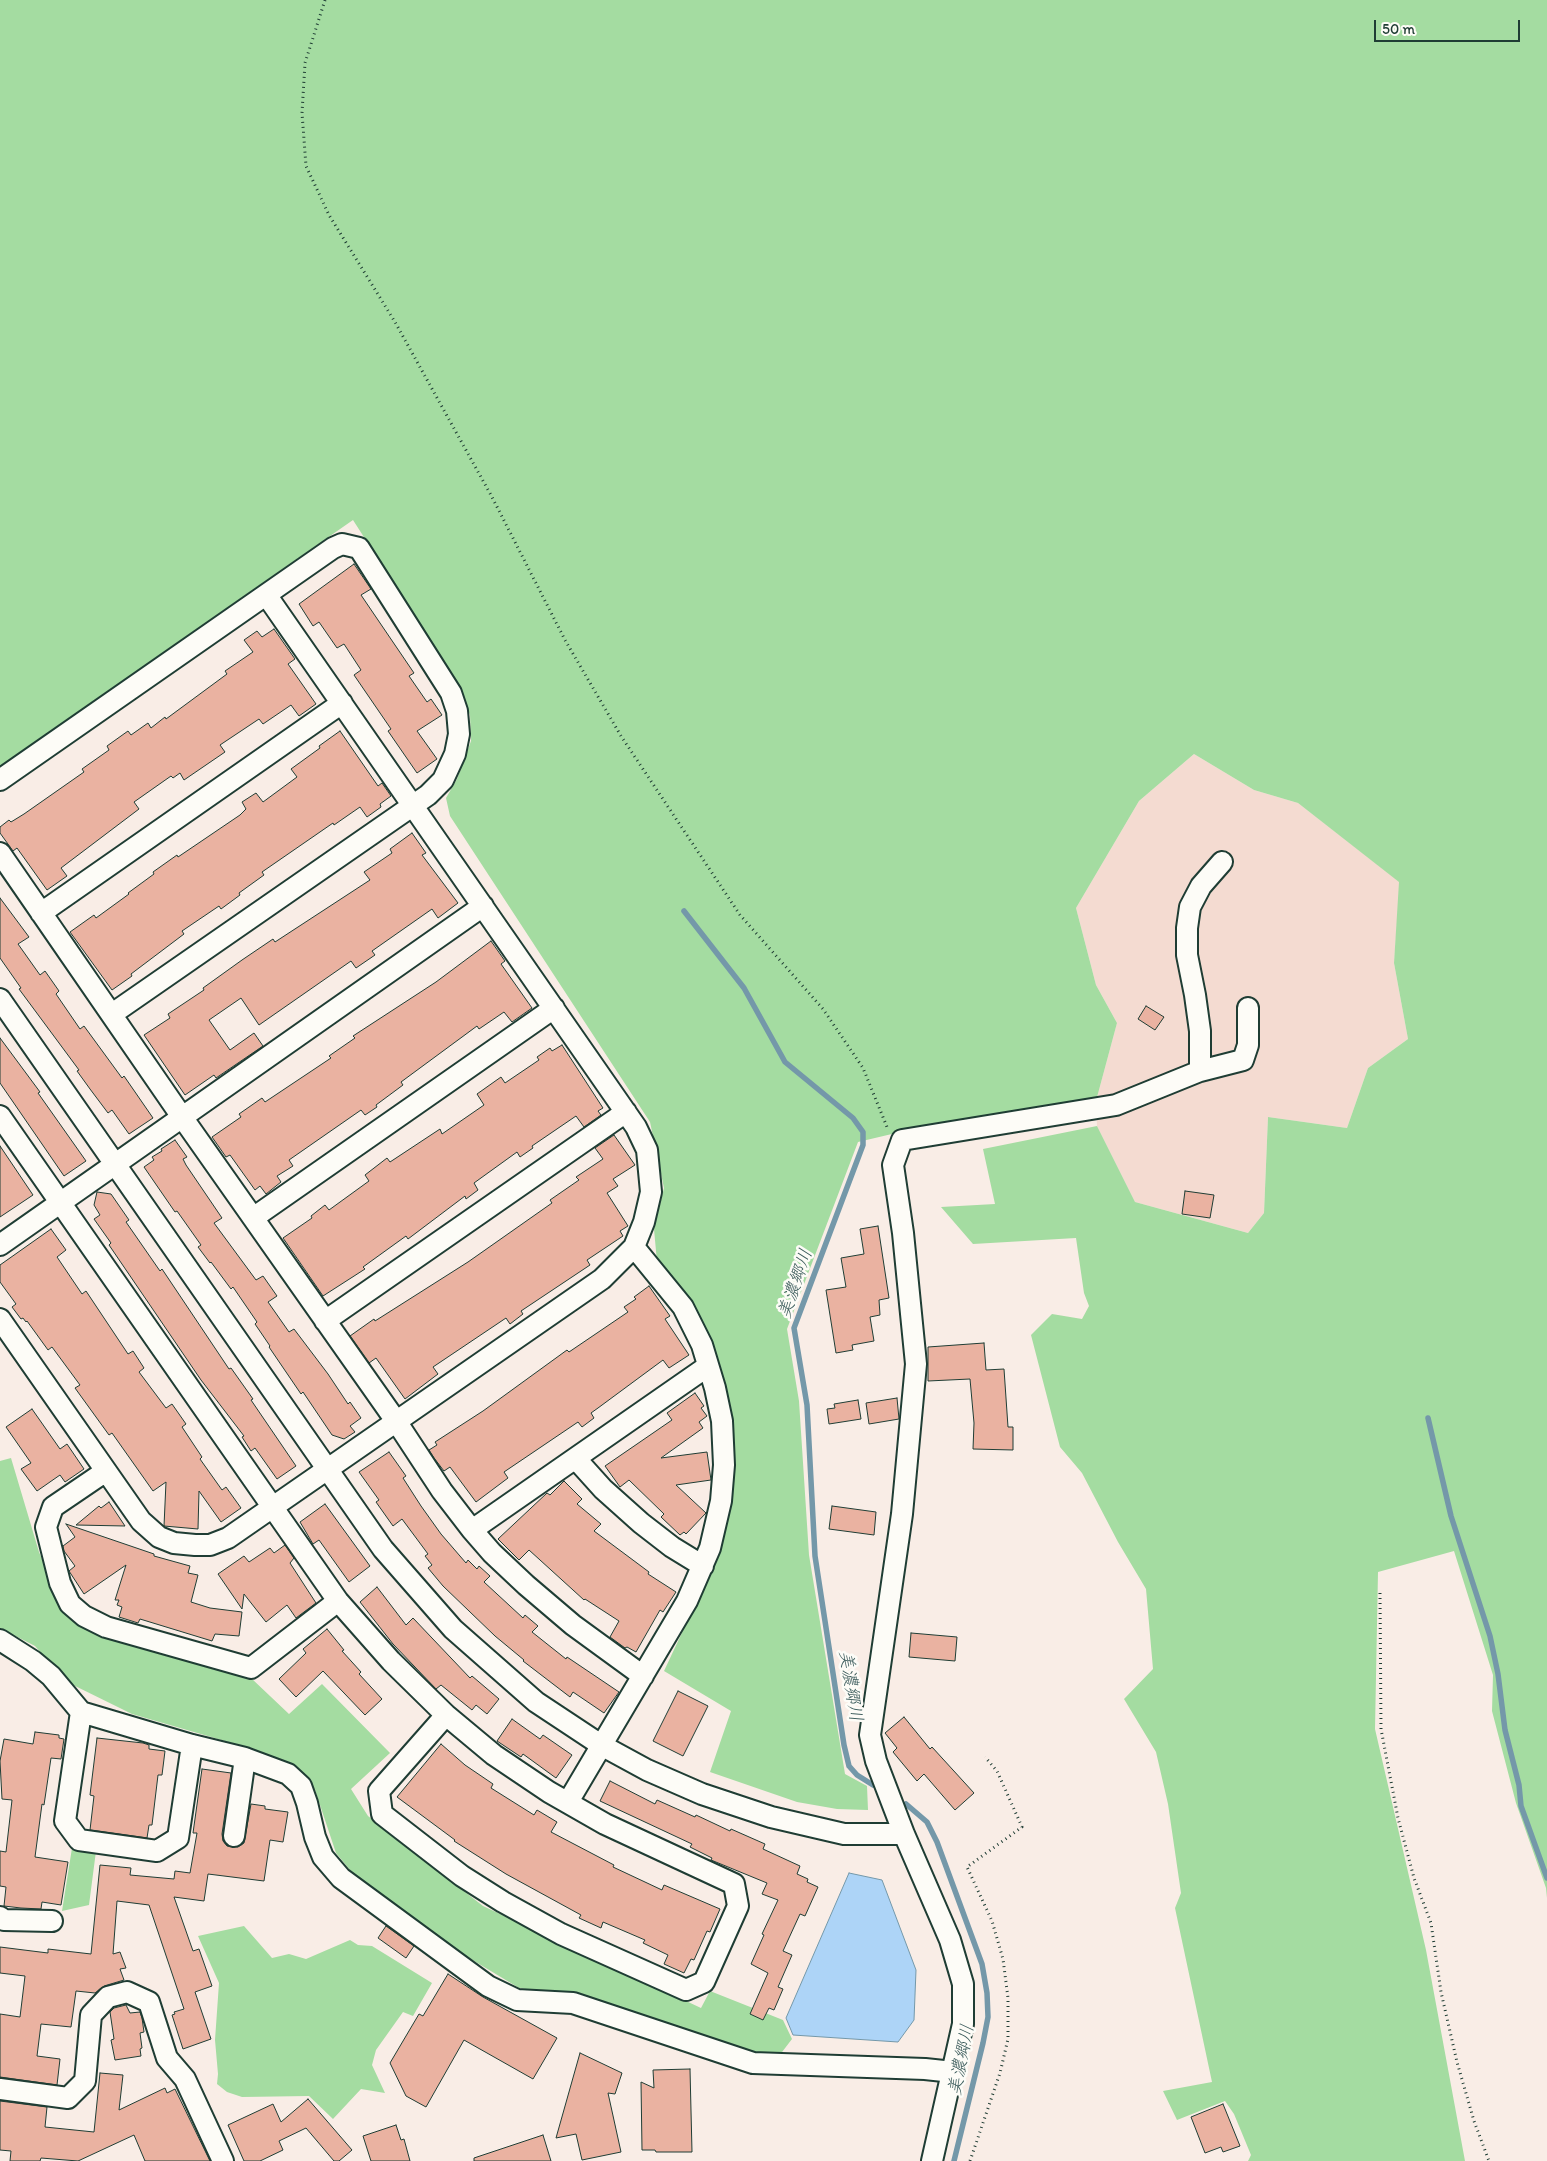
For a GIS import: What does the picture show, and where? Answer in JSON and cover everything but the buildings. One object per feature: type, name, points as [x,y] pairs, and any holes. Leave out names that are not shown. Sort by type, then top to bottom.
[{"type":"street","points":[[0,780],[267,596],[332,548],[342,544],[359,548],[451,693],[457,711],[459,734],[456,754],[443,780],[428,795],[112,1014]]},
{"type":"street","points":[[0,1319],[141,1521],[159,1537],[174,1542],[210,1545],[228,1538],[602,1279],[634,1247],[644,1222],[651,1192],[647,1150],[636,1127],[267,596]]},
{"type":"street","points":[[41,913],[342,703]]},
{"type":"street","points":[[0,853],[182,1117],[396,1421],[442,1490],[472,1530],[492,1554],[526,1585],[573,1625],[643,1676]]},
{"type":"street","points":[[1200,1071],[1200,1031],[1195,995],[1186,955],[1187,928],[1190,907],[1201,886],[1222,862]]},
{"type":"street","points":[[0,1244],[484,906]]},
{"type":"street","points":[[0,998],[384,1550],[453,1630],[536,1702],[601,1745],[647,1770],[702,1794],[771,1817],[844,1834],[904,1834]]},
{"type":"street","points":[[253,1218],[554,1008]]},
{"type":"street","points":[[932,2161],[963,2024],[963,1984],[950,1940],[904,1834],[876,1761],[870,1735],[902,1514],[916,1364],[903,1233],[892,1165],[902,1140],[1116,1105],[1200,1071],[1243,1060],[1248,1045],[1248,1008]]},
{"type":"street","points":[[325,1321],[626,1112]]},
{"type":"street","points":[[0,1116],[338,1601],[390,1661],[446,1715],[494,1754],[549,1792],[605,1824],[734,1884],[738,1906],[704,1982],[686,1990],[561,1934],[503,1902],[462,1876],[382,1814],[379,1791],[446,1715]]},
{"type":"street","points":[[568,1802],[687,1601],[710,1548],[721,1501],[724,1465],[722,1421],[702,1345],[683,1307],[634,1247]]},
{"type":"street","points":[[472,1530],[708,1366]]},
{"type":"street","points":[[576,1459],[603,1489],[641,1523],[672,1547],[703,1566]]},
{"type":"street","points":[[106,1471],[53,1507],[46,1527],[60,1583],[70,1604],[84,1616],[106,1627],[251,1668],[338,1601]]},
{"type":"street","points":[[0,1640],[51,1676],[81,1712],[192,1745],[245,1758],[288,1774],[301,1786],[315,1837],[323,1857],[341,1878],[488,1986],[517,2000],[573,2003],[753,2063],[925,2069],[953,2072]]},
{"type":"street","points":[[81,1712],[65,1821],[79,1840],[157,1851],[178,1838],[192,1745]]},
{"type":"street","points":[[234,1836],[245,1758]]},
{"type":"street","points":[[0,1917],[4,1920],[52,1921]]},
{"type":"street","points":[[0,2090],[68,2098],[85,2081],[91,2015],[108,1997],[128,1992],[149,2002],[167,2058],[185,2079],[223,2161]]},
{"type":"path","points":[[325,0],[306,63],[302,114],[306,166],[329,215],[405,339],[492,496],[565,640],[621,736],[740,915],[823,1009],[863,1068],[889,1131],[902,1140]]},
{"type":"path","points":[[1380,1593],[1382,1729],[1398,1818],[1414,1878],[1431,1923],[1441,1992],[1457,2062],[1474,2121],[1489,2161]]},
{"type":"path","points":[[970,2161],[1000,2072],[1008,2039],[1008,1998],[1003,1959],[992,1921],[967,1867],[1022,1827],[997,1771],[985,1757]]},
{"type":"shaded area","points":[[1194,754],[1254,790],[1298,803],[1400,882],[1394,963],[1408,1039],[1368,1068],[1347,1128],[1268,1117],[1264,1213],[1248,1233],[1135,1202],[1097,1126],[1096,1101],[1117,1023],[1096,985],[1076,908],[1139,801]]},
{"type":"green space","points":[[0,0],[1547,0],[1547,1898],[1546,1888],[1516,1803],[1492,1711],[1493,1675],[1454,1551],[1378,1572],[1375,1729],[1426,1950],[1465,2161],[1248,2161],[1251,2155],[1234,2114],[1225,2101],[1177,2120],[1163,2091],[1212,2082],[1175,1908],[1181,1893],[1168,1804],[1156,1752],[1124,1699],[1153,1669],[1146,1589],[1118,1542],[1082,1473],[1060,1447],[1031,1335],[1052,1314],[1082,1319],[1089,1306],[1084,1293],[1076,1238],[973,1244],[941,1207],[995,1204],[983,1149],[1097,1126],[1135,1202],[1248,1233],[1264,1213],[1268,1117],[1347,1128],[1368,1068],[1408,1039],[1394,963],[1399,882],[1298,803],[1254,790],[1194,754],[1139,801],[1076,908],[1096,985],[1117,1023],[1096,1101],[930,1125],[858,1142],[787,1329],[799,1401],[809,1555],[845,1774],[867,1786],[868,1810],[837,1809],[797,1802],[710,1772],[731,1711],[664,1671],[717,1558],[731,1498],[731,1435],[657,1262],[654,1229],[664,1188],[650,1122],[450,816],[446,798],[457,779],[471,741],[470,715],[458,684],[353,520],[0,766]]},
{"type":"green space","points":[[11,1458],[39,1552],[64,1611],[82,1627],[107,1638],[146,1650],[251,1678],[289,1714],[322,1684],[390,1753],[351,1789],[368,1816],[483,1906],[701,2008],[710,1991],[783,2020],[792,2039],[779,2056],[751,2054],[576,1997],[519,1988],[431,1935],[354,1875],[336,1853],[315,1790],[297,1770],[242,1746],[132,1714],[67,1682],[35,1646],[0,1628],[0,1461]]},
{"type":"green space","points":[[72,1848],[96,1851],[89,1905],[62,1911]]},
{"type":"green space","points":[[244,1926],[272,1958],[289,1954],[306,1959],[350,1940],[358,1945],[372,1946],[432,1983],[413,2016],[403,2012],[376,2050],[372,2065],[385,2093],[361,2089],[333,2119],[309,2096],[242,2097],[227,2092],[217,2084],[215,2040],[219,1983],[198,1936]]},
{"type":"water","points":[[849,1873],[882,1880],[916,1970],[914,2020],[898,2042],[793,2035],[786,2018]]},
{"type":"waterway","name":"美濃郷川","points":[[684,911],[744,988],[785,1062],[853,1118],[863,1132],[863,1145],[794,1328],[807,1405],[815,1556],[844,1745],[849,1766],[857,1775],[873,1785]]},
{"type":"waterway","points":[[1428,1418],[1451,1516],[1490,1636],[1498,1674],[1505,1730],[1519,1785],[1521,1806],[1547,1878]]},
{"type":"waterway","name":"美濃郷川","points":[[906,1804],[927,1822],[937,1842],[982,1964],[987,1993],[988,2017],[983,2043],[954,2161]]}]
